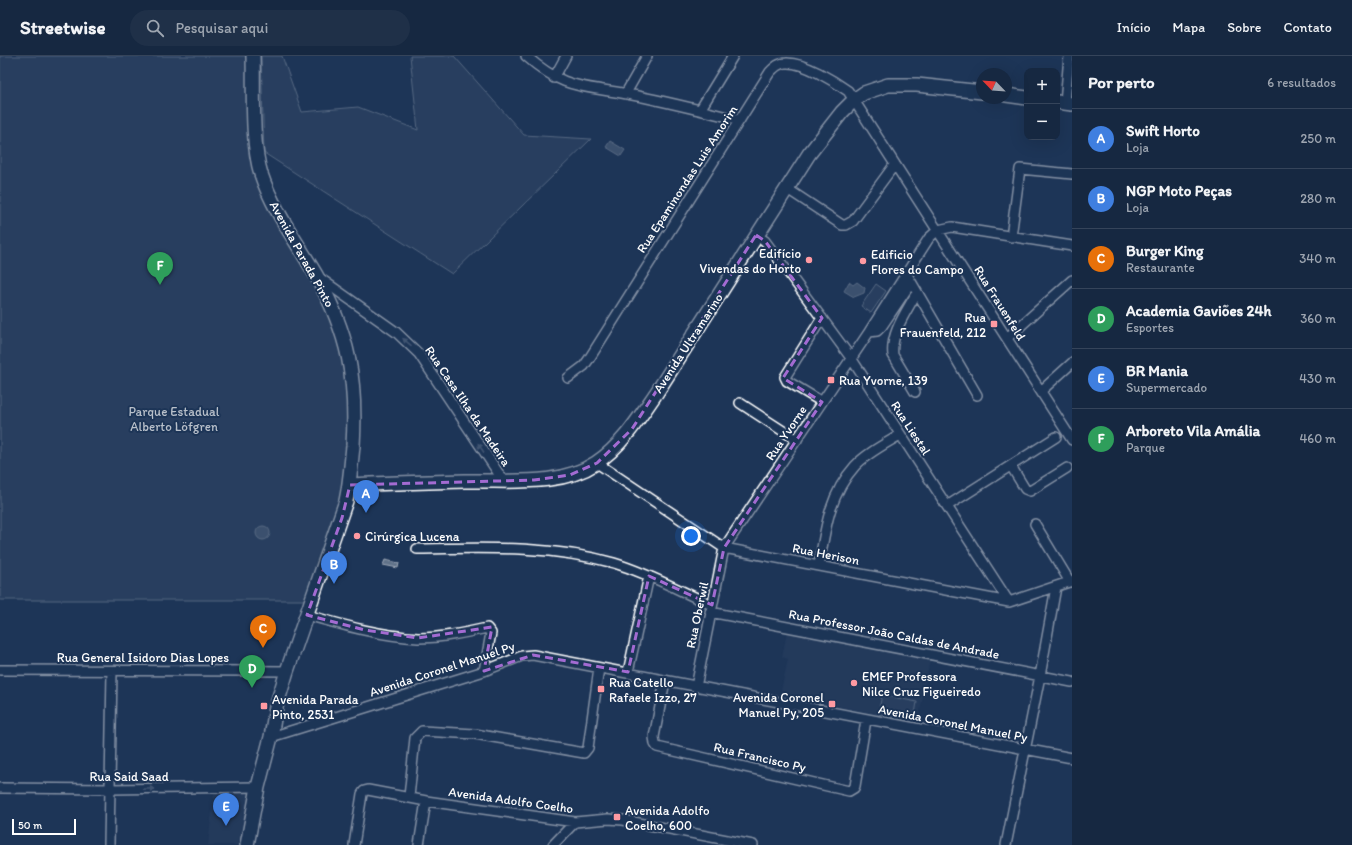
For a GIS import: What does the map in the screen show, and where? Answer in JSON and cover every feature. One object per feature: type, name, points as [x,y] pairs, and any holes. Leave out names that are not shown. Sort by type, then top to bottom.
[{"type":"street","name":"Avenida Parada Pinto","points":[[247,845],[258,787],[286,671],[342,518],[350,485],[354,403],[351,366],[334,311],[315,274],[275,205],[261,173],[255,136],[253,56]]},
{"type":"street","points":[[526,56],[554,78],[582,88],[626,94],[740,120]]},
{"type":"street","points":[[554,78],[566,56]]},
{"type":"street","points":[[626,94],[647,56]]},
{"type":"street","points":[[700,110],[733,56]]},
{"type":"street","points":[[1065,103],[1069,56]]},
{"type":"street","name":"Rua Epaminondas Luis Amorim","points":[[568,378],[584,366],[589,359],[770,72],[776,66],[782,64],[793,64],[828,78],[848,91],[854,100]]},
{"type":"street","name":"Avenida Ultramarino","points":[[350,485],[556,477],[582,471],[597,463],[632,429],[786,188],[822,137],[854,100],[864,93],[888,85],[917,85],[976,91]]},
{"type":"street","points":[[1012,96],[1024,98]]},
{"type":"street","name":"Rua Frauenfeld","points":[[854,100],[1072,440]]},
{"type":"street","points":[[786,188],[842,225],[849,224],[895,164]]},
{"type":"street","points":[[1011,237],[1020,169],[1072,174]]},
{"type":"street","points":[[938,230],[958,228],[1072,246]]},
{"type":"street","name":"Rua Yvorne","points":[[724,548],[869,332],[929,238],[938,230]]},
{"type":"street","name":"Rua Liestal","points":[[756,235],[765,240],[851,358],[1009,602]]},
{"type":"street","points":[[906,273],[977,395]]},
{"type":"street","name":"Rua Casa Ilha da Madeira","points":[[315,274],[409,342],[419,354],[503,480]]},
{"type":"street","points":[[1007,338],[1072,280]]},
{"type":"street","name":"Rua Yvorne","points":[[869,332],[877,331],[882,326],[911,283]]},
{"type":"street","points":[[915,392],[893,355],[892,342],[896,331],[917,292]]},
{"type":"street","points":[[822,318],[785,377],[787,381],[822,402]]},
{"type":"street","points":[[1040,391],[1072,363]]},
{"type":"street","points":[[740,403],[797,440]]},
{"type":"street","points":[[819,566],[827,519],[836,494],[855,466],[900,435]]},
{"type":"street","points":[[947,506],[1056,437]]},
{"type":"street","name":"Rua Herison","points":[[597,463],[724,548],[1009,602],[1071,581]]},
{"type":"street","points":[[1011,466],[1025,489],[1030,491],[1067,468]]},
{"type":"street","points":[[1035,524],[1071,581]]},
{"type":"street","name":"Rua Professor João Caldas de Andrade","points":[[417,549],[503,547],[537,549],[587,556],[649,576],[711,608],[1072,682]]},
{"type":"street","name":"Rua Oberwil","points":[[696,687],[724,548]]},
{"type":"street","points":[[628,672],[649,576]]},
{"type":"street","points":[[1006,845],[1040,676],[1056,587]]},
{"type":"street","points":[[307,616],[365,630],[418,638],[448,636],[487,628],[491,633],[484,671]]},
{"type":"street","name":"Avenida Coronel Manuel Py","points":[[271,737],[484,671],[522,656],[532,655],[628,672],[665,681],[866,720],[1072,758]]},
{"type":"street","points":[[409,797],[415,738],[422,731],[475,734],[584,753],[586,752],[588,748],[599,668]]},
{"type":"street","name":"Rua General Isidoro Dias Lopes","points":[[0,670],[286,671]]},
{"type":"street","points":[[108,845],[112,671]]},
{"type":"street","name":"Rua Francisco Py","points":[[665,681],[654,737],[657,747],[849,791],[855,786],[866,720]]},
{"type":"street","name":"Rua Said Saad","points":[[0,788],[110,789],[258,787]]},
{"type":"street","name":"Avenida Adolfo Coelho","points":[[354,845],[362,794],[364,791],[368,790],[426,801],[575,822],[623,820],[753,845]]},
{"type":"street","points":[[419,845],[426,801]]},
{"type":"street","points":[[553,845],[575,822]]},
{"type":"highlighted area","points":[[756,235],[765,241],[822,318],[783,378],[822,402],[724,548],[712,605],[649,576],[628,672],[533,655],[484,671],[492,627],[418,638],[365,630],[307,615],[342,518],[350,485],[534,480],[570,475],[597,463],[632,429]]},
{"type":"shaded area","points":[[610,141],[625,150],[621,156],[606,147]]},
{"type":"shaded area","points":[[849,282],[853,285],[857,282],[865,288],[864,293],[854,297],[844,291]]},
{"type":"shaded area","points":[[263,526],[268,528],[270,533],[268,538],[263,540],[258,538],[256,533],[258,528]]},
{"type":"shaded area","points":[[385,560],[399,563],[398,568],[383,565]]},
{"type":"shaded area","name":"EMEF Professora Nilce Cruz Figueiredo","points":[[787,632],[930,660],[918,722],[780,695],[788,659],[782,657]]},
{"type":"shaded area","points":[[214,792],[251,793],[241,845],[208,845]]},
{"type":"green space","name":"Parque Estadual Alberto Löfgren","points":[[0,56],[248,56],[257,155],[302,242],[339,328],[344,361],[349,420],[345,486],[310,600],[0,600]]},
{"type":"green space","points":[[261,56],[282,56],[302,112],[358,107],[418,130],[410,56],[454,56],[524,135],[591,139],[452,274],[264,153]]},
{"type":"green space","points":[[876,284],[886,291],[871,313],[861,306]]},
{"type":"green space","points":[[882,695],[917,702],[914,720],[878,714]]},
{"type":"place","name":"Edifício Vivendas do Horto","points":[[809,260]]},
{"type":"place","name":"Edificio Flores do Campo","points":[[863,261]]},
{"type":"place","name":"Arboreto Vila Amália","points":[[160,285]]},
{"type":"place","name":"Rua Frauenfeld, 212","points":[[994,324]]},
{"type":"place","name":"Rua Yvorne, 139","points":[[831,380]]},
{"type":"place","name":"Swift Horto","points":[[366,513]]},
{"type":"place","name":"Cirúrgica Lucena","points":[[357,536]]},
{"type":"place","name":"NGP Moto Peças","points":[[334,584]]},
{"type":"place","name":"Burger King","points":[[263,648]]},
{"type":"place","name":"EMEF Professora Nilce Cruz Figueiredo","points":[[854,683]]},
{"type":"place","name":"Academia Gaviões 24h","points":[[252,688]]},
{"type":"place","name":"Rua Catello Rafaele Izzo, 27","points":[[601,689]]},
{"type":"place","name":"Avenida Coronel Manuel Py, 205","points":[[832,704]]},
{"type":"place","name":"Avenida Parada Pinto, 2531","points":[[264,706]]},
{"type":"place","name":"Avenida Adolfo Coelho, 600","points":[[617,817]]},
{"type":"place","name":"BR Mania","points":[[226,826]]}]
